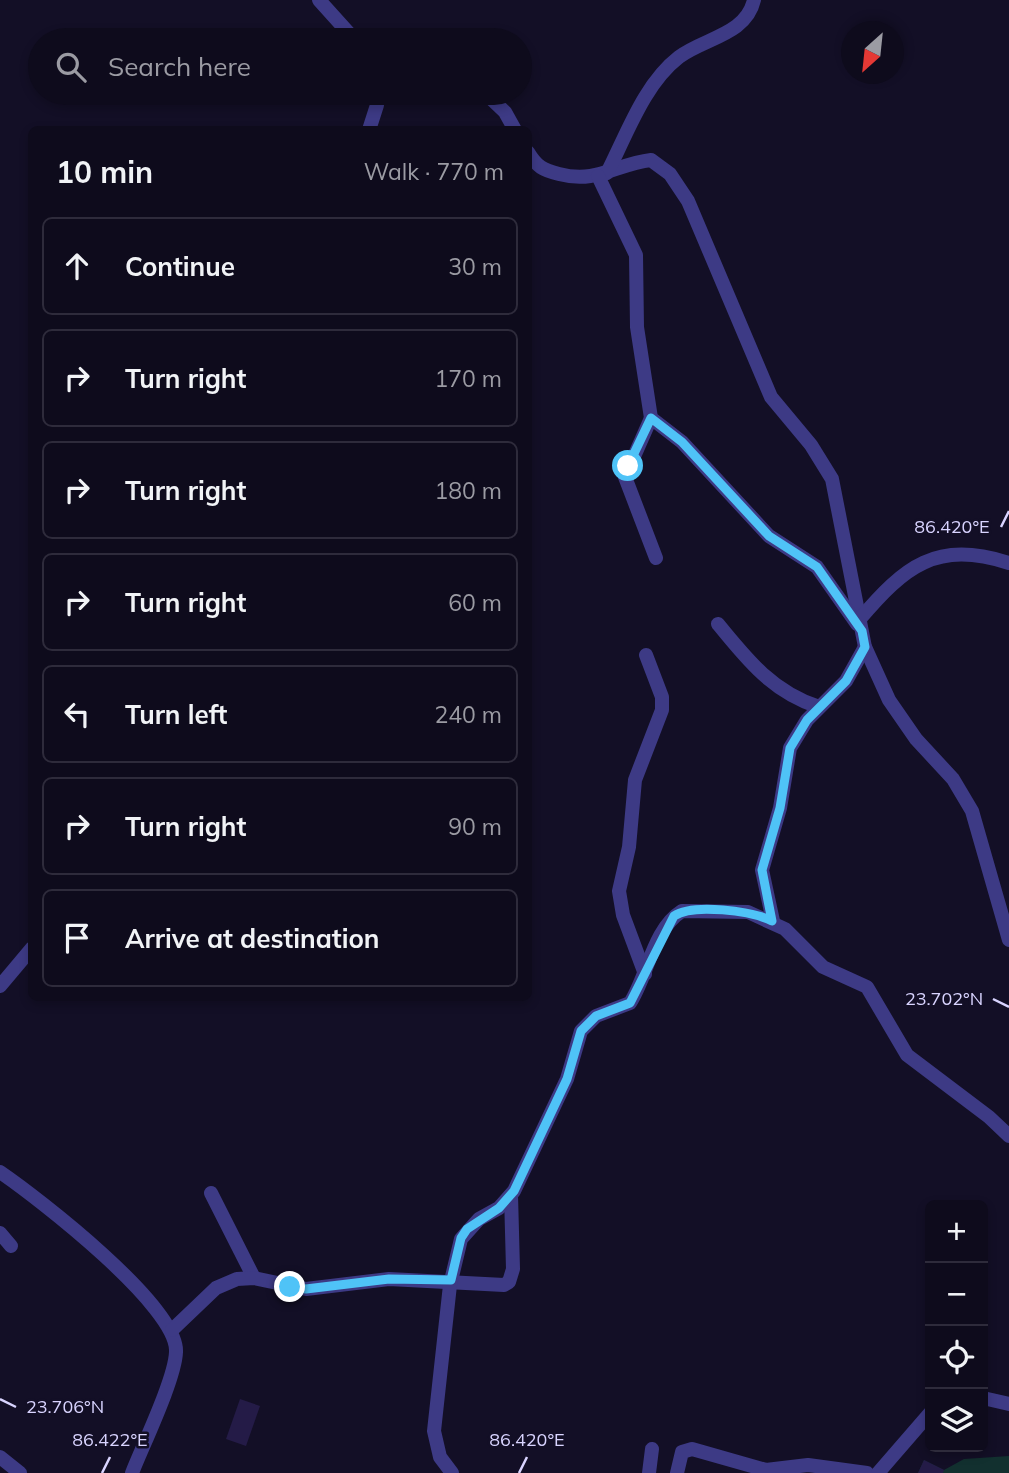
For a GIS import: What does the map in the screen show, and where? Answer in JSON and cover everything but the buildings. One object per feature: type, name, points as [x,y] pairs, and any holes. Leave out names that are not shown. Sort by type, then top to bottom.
[{"type":"street","points":[[319,0],[344,28]]},
{"type":"street","points":[[603,174],[655,83],[680,56],[743,21],[752,11],[754,0]]},
{"type":"street","points":[[370,126],[377,105]]},
{"type":"street","points":[[498,105],[513,126]]},
{"type":"street","points":[[532,156],[550,172],[578,178],[652,160],[670,174],[688,201],[771,397],[811,445],[832,479],[865,647],[889,700],[916,739],[954,779],[971,811],[1009,940]]},
{"type":"street","points":[[603,174],[636,255],[637,327],[651,418],[625,477],[656,558]]},
{"type":"street","points":[[651,418],[682,442],[769,536],[817,567],[860,625]]},
{"type":"street","points":[[860,625],[887,588],[910,568],[927,559],[965,553],[1009,563]]},
{"type":"street","points":[[719,624],[772,685],[799,701],[819,707]]},
{"type":"street","points":[[772,921],[763,884],[764,858],[780,808],[790,748],[807,720],[842,687],[865,647]]},
{"type":"street","points":[[645,974],[623,915],[619,891],[631,834],[635,780],[662,710],[662,697],[646,655]]},
{"type":"street","points":[[452,1473],[440,1457],[434,1431],[451,1280],[461,1238],[467,1229],[499,1208],[511,1195],[567,1079],[581,1031],[596,1016],[630,1003],[664,930],[682,911],[748,912],[785,929],[823,967],[867,987],[907,1055],[989,1117],[1009,1136]]},
{"type":"street","points":[[0,986],[28,953]]},
{"type":"street","points":[[0,1172],[30,1193],[110,1261],[163,1315],[172,1330],[177,1350],[175,1362],[132,1473]]},
{"type":"street","points":[[211,1193],[254,1278]]},
{"type":"street","points":[[172,1330],[216,1288],[237,1279],[254,1278],[306,1289],[389,1279],[504,1284],[509,1282],[513,1269],[511,1195]]},
{"type":"street","points":[[0,1233],[10,1246]]},
{"type":"street","points":[[988,1399],[1009,1404]]},
{"type":"street","points":[[878,1473],[925,1419]]},
{"type":"street","points":[[649,1473],[652,1449]]},
{"type":"street","points":[[677,1473],[682,1452],[692,1449],[766,1471],[808,1465],[867,1473]]},
{"type":"street","points":[[0,1457],[20,1473]]},
{"type":"green space","points":[[1009,1456],[1009,1473],[918,1473],[924,1460],[944,1470],[964,1459]]},
{"type":"route","points":[[290,1287],[306,1289],[389,1279],[451,1280],[456,1253],[467,1229],[499,1208],[514,1191],[540,1130],[567,1079],[581,1031],[596,1016],[630,1003],[664,930],[674,916],[688,910],[748,912],[772,921],[762,870],[780,808],[790,748],[807,720],[838,693],[846,681],[865,647],[862,631],[817,567],[769,536],[682,442],[654,424],[651,418],[628,466]]}]
